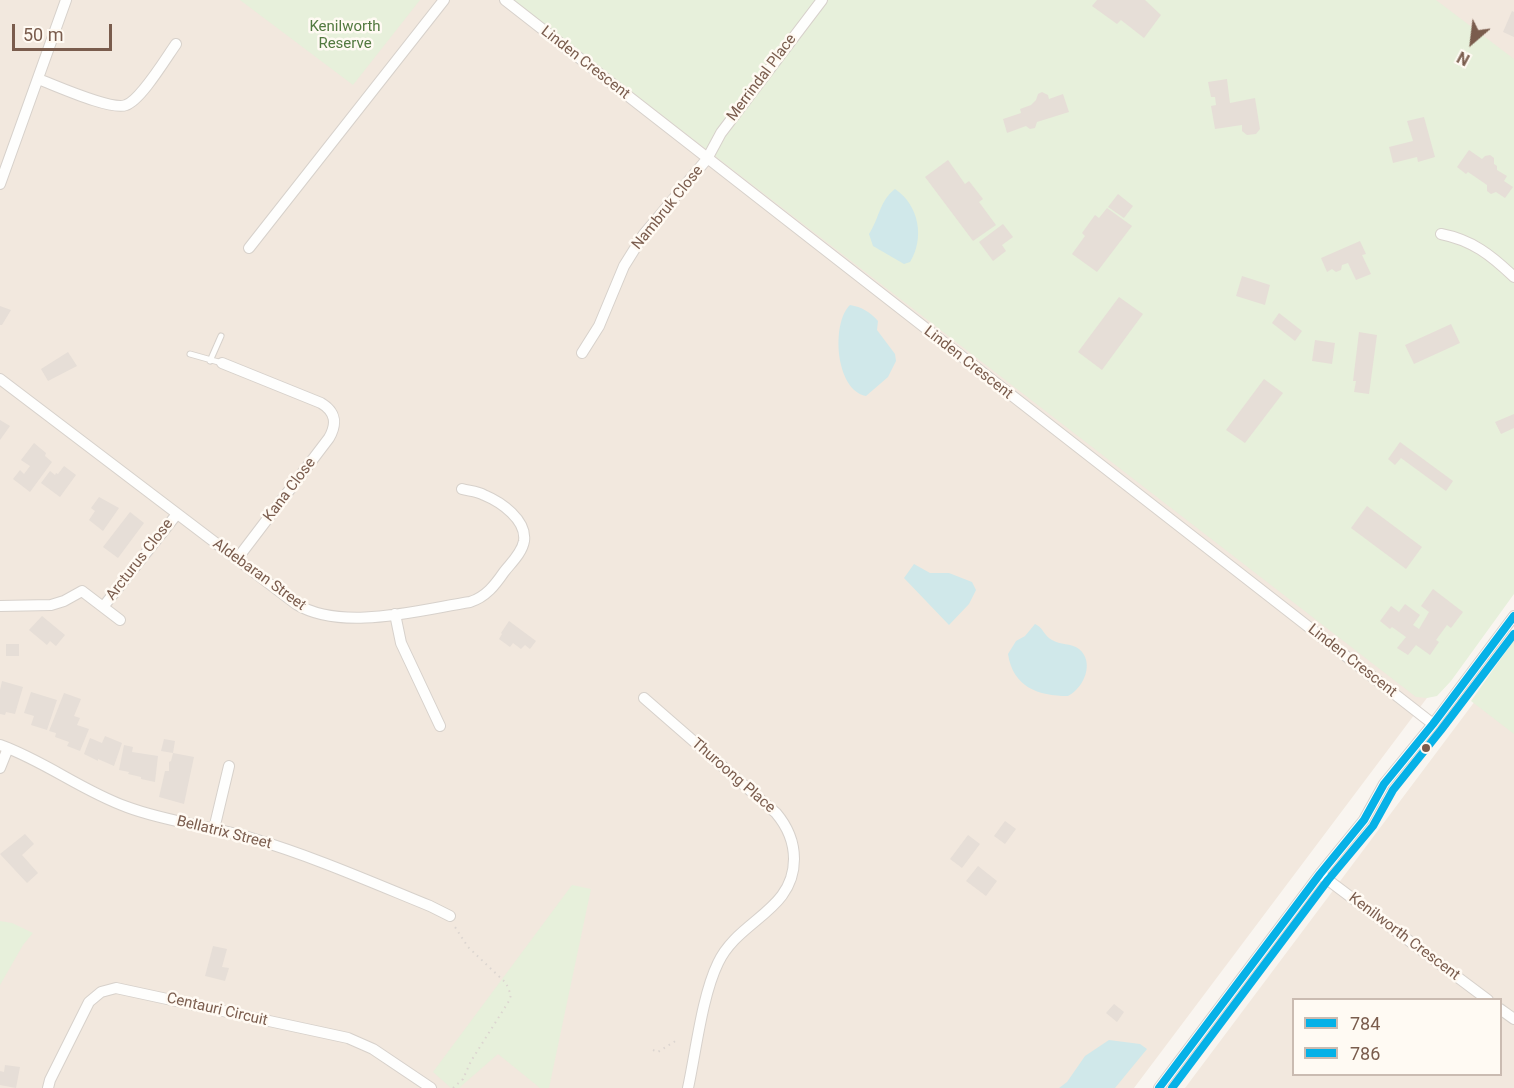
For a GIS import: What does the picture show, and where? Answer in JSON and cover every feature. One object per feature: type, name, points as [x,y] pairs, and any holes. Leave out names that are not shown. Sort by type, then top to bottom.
[{"type":"street","points":[[0,184],[66,0]]},
{"type":"street","points":[[249,248],[444,0]]},
{"type":"street","name":"Linden Crescent","points":[[505,0],[1433,724]]},
{"type":"street","name":"Merrindal Place","points":[[707,159],[721,133],[822,0]]},
{"type":"street","points":[[38,79],[104,104],[127,109],[176,44]]},
{"type":"street","name":"Nambruk Close","points":[[582,354],[599,326],[624,266],[644,234],[707,159]]},
{"type":"street","points":[[1441,234],[1458,237],[1472,243],[1514,277]]},
{"type":"street","points":[[222,363],[321,404],[330,409],[334,418],[347,415]]},
{"type":"street","name":"Aldebaran Street","points":[[0,379],[296,604],[312,612],[342,618],[395,614],[475,601],[495,584],[520,550],[524,536],[516,518],[488,496],[462,489]]},
{"type":"street","name":"Kana Close","points":[[237,559],[329,438],[334,427],[334,418]]},
{"type":"street","name":"Arcturus Close","points":[[104,607],[177,514]]},
{"type":"street","name":"Arcturus Close","points":[[0,606],[51,605],[82,591],[120,620]]},
{"type":"street","points":[[395,614],[401,643],[440,726]]},
{"type":"street","points":[[1159,1088],[1320,874],[1364,820],[1384,784],[1433,724],[1514,616]]},
{"type":"street","name":"Thuroong Place","points":[[644,698],[776,813],[787,828],[794,854],[792,880],[784,894],[730,942],[718,963],[708,992],[688,1088]]},
{"type":"street","points":[[0,768],[4,746]]},
{"type":"street","name":"Bellatrix Street","points":[[4,746],[117,804],[145,813],[248,837],[294,852],[450,916]]},
{"type":"street","points":[[214,829],[229,766]]},
{"type":"street","name":"Kenilworth Crescent","points":[[1320,874],[1487,998]]},
{"type":"street","name":"Centauri Circuit","points":[[48,1088],[86,1005],[101,992],[116,988],[348,1038],[373,1049],[431,1088]]},
{"type":"lane","points":[[210,361],[221,336]]},
{"type":"lane","points":[[190,354],[222,363]]},
{"type":"path","points":[[450,916],[468,947],[506,983],[511,994],[510,1001],[471,1061],[463,1078],[453,1088]]},
{"type":"path","points":[[653,1050],[658,1052],[677,1040]]},
{"type":"shaded area","points":[[0,0],[1514,0],[1514,582],[1134,1088],[0,1088]]},
{"type":"shaded area","points":[[1514,649],[1514,1088],[1185,1088]]},
{"type":"green space","name":"Kenilworth Reserve","points":[[240,0],[420,0],[353,85]]},
{"type":"green space","points":[[513,0],[1436,0],[1514,59],[1514,594],[1451,681],[1437,696],[1416,697]]},
{"type":"green space","points":[[1514,640],[1514,734],[1471,701]]},
{"type":"green space","points":[[572,885],[591,889],[549,1088],[540,1088],[498,1054],[459,1088],[451,1088],[433,1072]]},
{"type":"green space","points":[[0,921],[12,923],[33,933],[23,945],[0,985]]},
{"type":"water","points":[[895,189],[910,204],[917,222],[915,253],[910,262],[904,264],[873,246],[869,234],[883,204]]},
{"type":"water","points":[[850,305],[866,310],[878,321],[877,330],[895,354],[896,361],[888,377],[866,396],[856,391],[848,382],[839,355],[840,326]]},
{"type":"water","points":[[914,564],[930,573],[949,573],[972,582],[976,590],[969,604],[949,625],[904,578]]},
{"type":"water","points":[[1035,624],[1052,640],[1076,647],[1084,654],[1086,674],[1079,687],[1068,696],[1037,691],[1021,682],[1015,674],[1008,654],[1016,641],[1025,636]]},
{"type":"water","points":[[1109,1040],[1140,1044],[1147,1049],[1115,1088],[1059,1088],[1067,1082],[1085,1056]]},
{"type":"building","points":[[1097,0],[1145,0],[1161,15],[1144,38],[1121,20],[1117,24],[1092,6]]},
{"type":"building","points":[[1512,11],[1514,12],[1514,37],[1503,32]]},
{"type":"building","points":[[1227,79],[1230,103],[1255,98],[1260,129],[1256,134],[1247,135],[1242,131],[1242,125],[1215,129],[1211,106],[1216,105],[1215,97],[1211,97],[1208,82]]},
{"type":"building","points":[[1042,92],[1048,95],[1049,99],[1063,94],[1069,112],[1037,122],[1035,128],[1030,129],[1026,126],[1007,133],[1003,119],[1021,113],[1020,109],[1031,105]]},
{"type":"building","points":[[1424,117],[1435,157],[1418,162],[1417,157],[1393,163],[1389,147],[1413,141],[1407,121]]},
{"type":"building","points":[[1469,150],[1482,159],[1490,155],[1494,158],[1497,170],[1507,176],[1504,181],[1513,187],[1505,198],[1496,192],[1491,194],[1487,191],[1487,185],[1457,167]]},
{"type":"building","points":[[948,160],[965,184],[969,181],[983,199],[979,202],[996,225],[973,241],[925,177]]},
{"type":"building","points":[[1118,194],[1133,206],[1124,218],[1108,207]]},
{"type":"building","points":[[1107,208],[1132,226],[1097,272],[1072,254],[1085,236],[1082,233],[1095,215],[1099,218]]},
{"type":"building","points":[[1003,224],[1013,237],[1002,245],[1006,251],[993,261],[979,242]]},
{"type":"building","points":[[1360,241],[1366,254],[1362,255],[1371,274],[1356,280],[1348,263],[1342,265],[1341,270],[1336,272],[1332,269],[1327,272],[1321,258]]},
{"type":"building","points":[[1242,276],[1270,285],[1265,305],[1236,296]]},
{"type":"building","points":[[1119,297],[1143,314],[1102,370],[1078,352]]},
{"type":"building","points":[[0,306],[11,310],[2,325],[0,325]]},
{"type":"building","points":[[1279,313],[1302,331],[1295,341],[1272,323]]},
{"type":"building","points":[[1451,324],[1460,343],[1414,364],[1405,345]]},
{"type":"building","points":[[1359,332],[1377,335],[1369,394],[1354,392],[1356,381],[1353,381]]},
{"type":"building","points":[[1315,340],[1335,343],[1332,364],[1312,361]]},
{"type":"building","points":[[68,352],[77,366],[48,381],[41,369]]},
{"type":"building","points":[[1264,379],[1283,393],[1245,443],[1226,430]]},
{"type":"building","points":[[1514,414],[1514,428],[1501,434],[1495,422]]},
{"type":"building","points":[[0,420],[10,426],[0,440]]},
{"type":"building","points":[[1400,442],[1453,481],[1446,491],[1401,458],[1395,465],[1388,459]]},
{"type":"building","points":[[34,443],[46,453],[45,456],[52,462],[30,492],[13,479],[20,470],[24,474],[30,466],[21,460]]},
{"type":"building","points":[[64,466],[76,475],[60,497],[41,483],[50,471],[55,475],[58,474]]},
{"type":"building","points":[[99,497],[119,508],[103,531],[89,520],[95,511],[91,508]]},
{"type":"building","points":[[1367,506],[1422,547],[1406,569],[1351,528]]},
{"type":"building","points":[[130,512],[144,523],[118,558],[103,547]]},
{"type":"building","points":[[1433,589],[1463,612],[1451,628],[1447,625],[1436,640],[1439,642],[1430,655],[1416,645],[1408,655],[1397,648],[1406,637],[1380,621],[1391,606],[1399,612],[1405,604],[1420,615],[1413,625],[1419,629],[1429,612],[1421,606]]},
{"type":"building","points":[[42,616],[65,635],[56,646],[50,641],[47,645],[29,630]]},
{"type":"building","points":[[509,621],[536,641],[530,649],[525,645],[521,649],[513,643],[510,647],[499,639]]},
{"type":"building","points":[[6,644],[19,644],[19,656],[6,656]]},
{"type":"building","points":[[2,681],[23,687],[15,714],[6,712],[5,715],[0,714]]},
{"type":"building","points":[[31,692],[57,700],[47,730],[31,725],[34,716],[24,713]]},
{"type":"building","points":[[64,693],[81,699],[74,716],[80,718],[77,725],[89,729],[80,751],[67,746],[69,742],[55,737],[56,733],[49,731]]},
{"type":"building","points":[[105,736],[122,743],[114,766],[84,754],[90,738],[102,743]]},
{"type":"building","points":[[164,739],[175,741],[173,753],[161,751]]},
{"type":"building","points":[[124,745],[133,747],[132,752],[158,756],[155,782],[119,770]]},
{"type":"building","points":[[173,753],[194,757],[184,804],[159,797],[165,771],[169,771],[169,762]]},
{"type":"building","points":[[1005,821],[1016,829],[1005,844],[994,836]]},
{"type":"building","points":[[25,834],[34,844],[22,855],[38,873],[27,883],[0,854]]},
{"type":"building","points":[[968,835],[980,844],[962,868],[950,859]]},
{"type":"building","points":[[978,866],[997,881],[986,896],[966,881]]},
{"type":"building","points":[[213,946],[227,949],[222,967],[229,968],[225,981],[205,976]]},
{"type":"building","points":[[1114,1004],[1124,1012],[1117,1022],[1106,1013]]},
{"type":"building","points":[[5,1065],[20,1067],[16,1088],[0,1085],[0,1071],[4,1072]]},
{"type":"transit line","name":"784","points":[[1159,1088],[1320,874],[1364,820],[1384,784],[1433,724],[1514,616]]},
{"type":"transit line","name":"786","points":[[1172,1088],[1328,880],[1373,826],[1393,790],[1514,634]]}]
